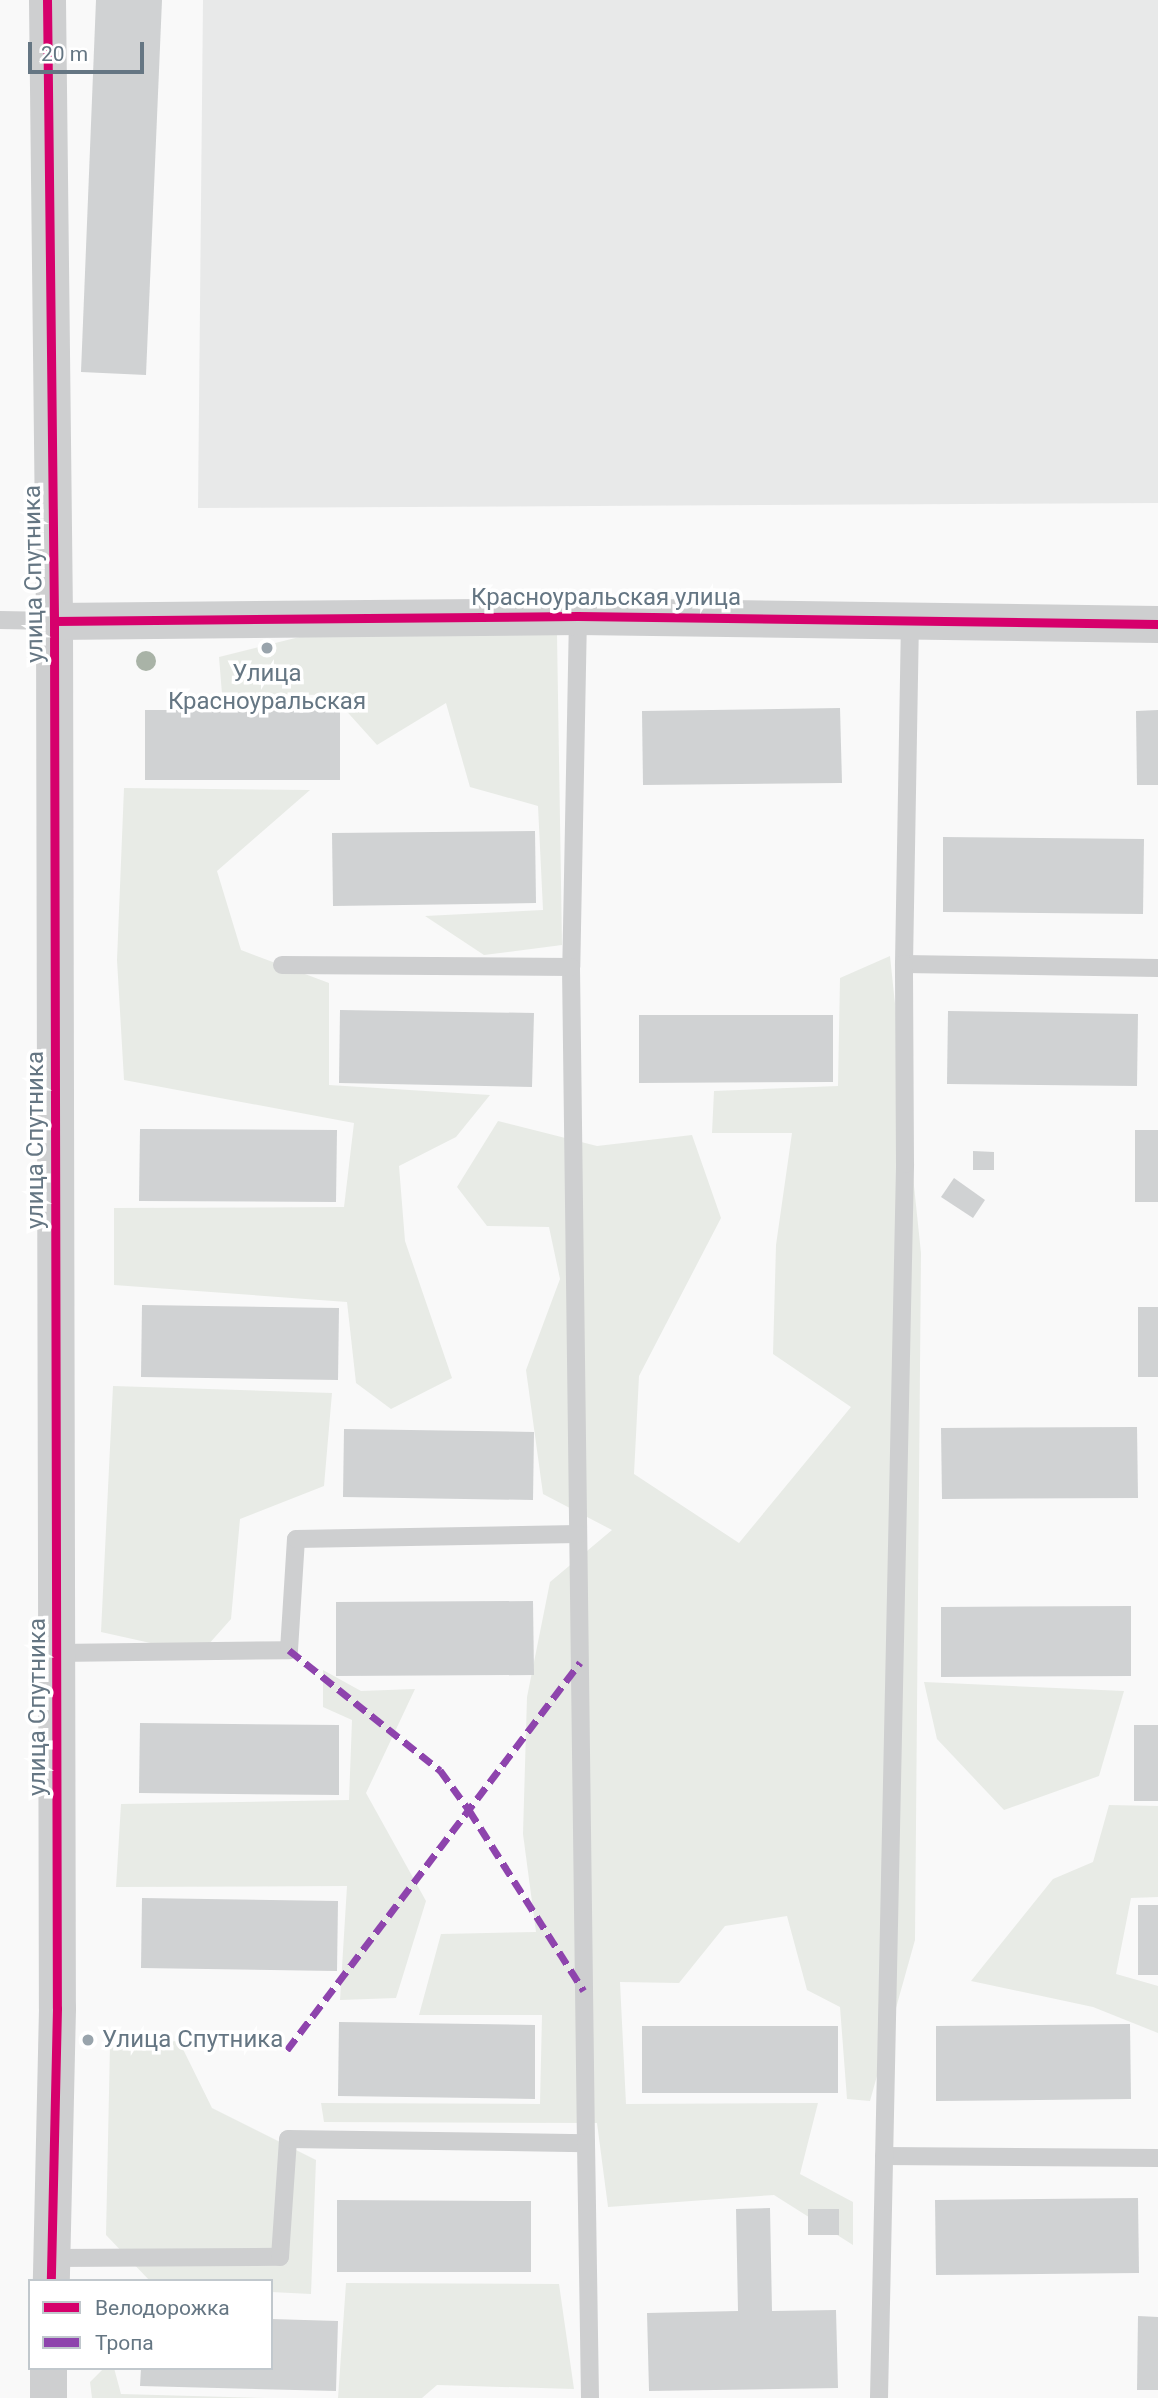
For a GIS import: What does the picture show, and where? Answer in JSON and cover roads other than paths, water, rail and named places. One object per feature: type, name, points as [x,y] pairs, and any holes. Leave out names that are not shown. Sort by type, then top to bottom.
[{"type":"street","name":"улица Спутника","points":[[47,0],[54,621],[57,1653],[57,2008],[51,2269]]},
{"type":"street","name":"Красноуральская улица","points":[[54,621],[578,616],[1158,624]]},
{"type":"street","points":[[48,2370],[48,2398]]},
{"type":"lane","points":[[578,616],[571,968],[590,2398]]},
{"type":"lane","points":[[0,620],[54,621]]},
{"type":"lane","points":[[879,2398],[905,1164],[904,964],[910,620]]},
{"type":"lane","points":[[904,964],[1158,968]]},
{"type":"lane","points":[[282,965],[571,968]]},
{"type":"lane","points":[[57,1653],[289,1650],[296,1539],[578,1534]]},
{"type":"lane","points":[[51,2269],[280,2258],[288,2140],[586,2143]]},
{"type":"lane","points":[[884,2156],[1158,2158]]},
{"type":"place","name":"Улица Красноуральская","points":[[267,648]]},
{"type":"place","name":"Улица Спутника","points":[[88,2040]]}]
